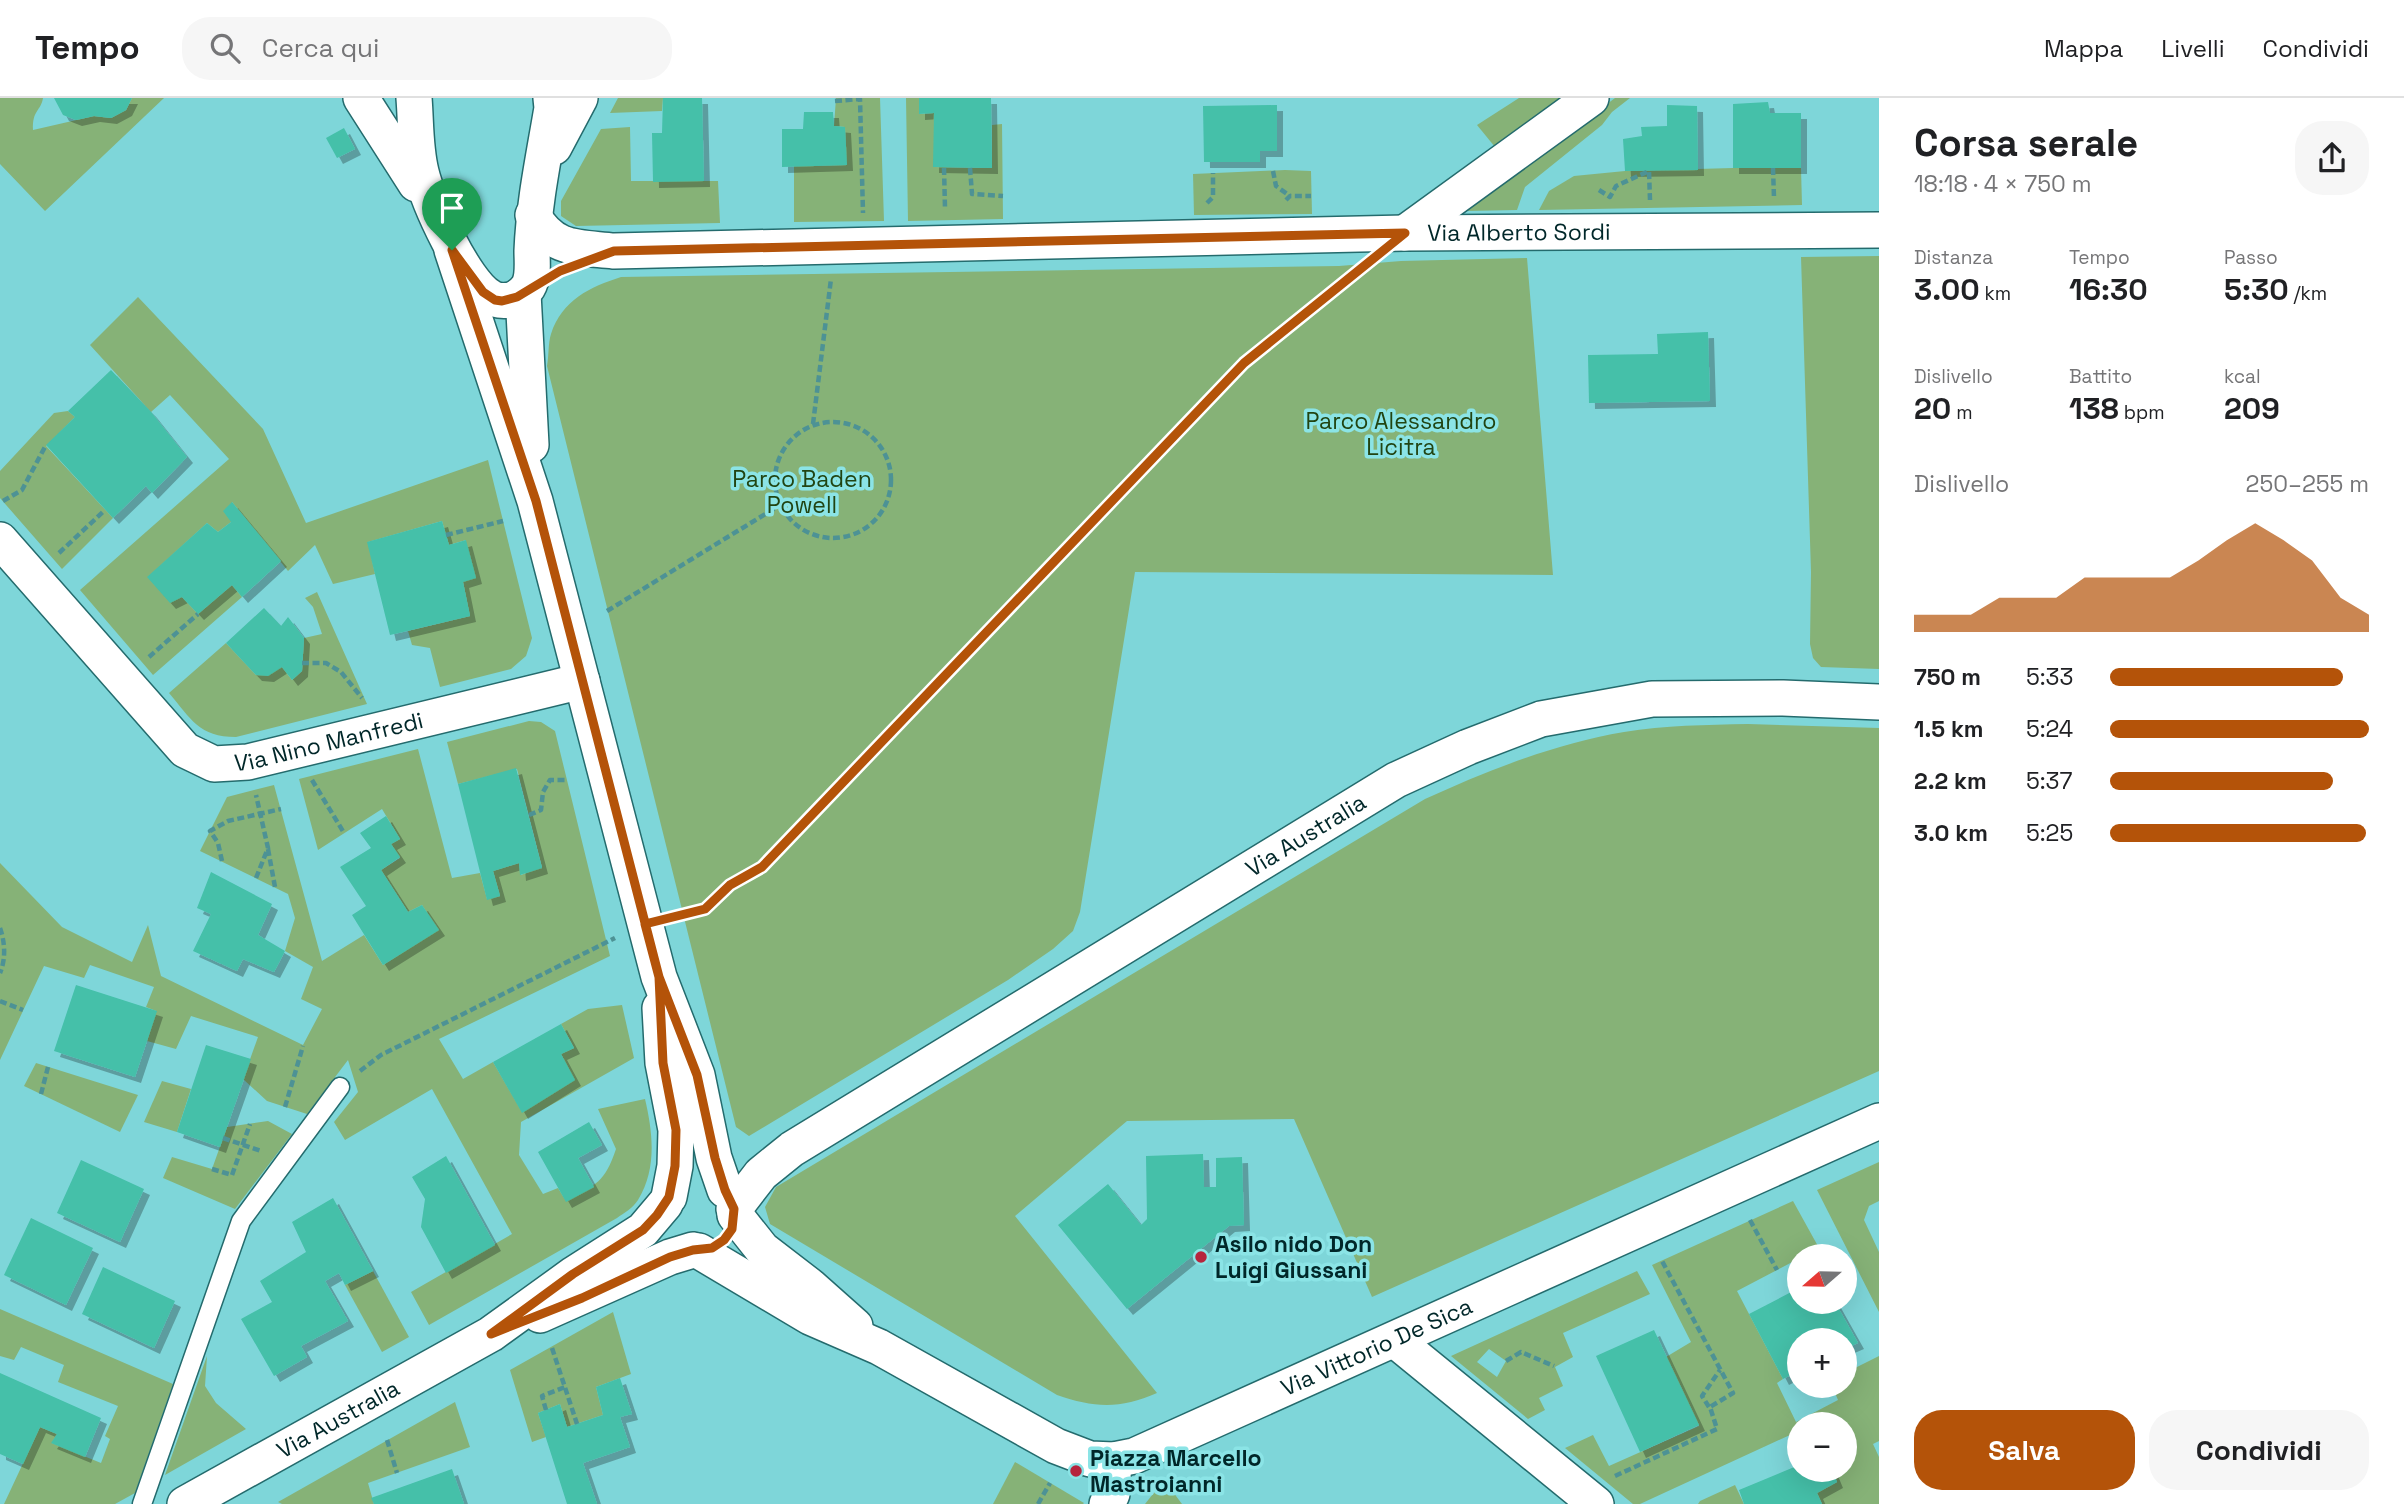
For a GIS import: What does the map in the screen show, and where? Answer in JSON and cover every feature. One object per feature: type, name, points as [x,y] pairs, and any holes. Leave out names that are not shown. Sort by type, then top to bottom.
[{"type":"street","points":[[361,98],[483,292],[502,301],[524,292]]},
{"type":"street","points":[[372,98],[377,103],[393,104],[407,98]]},
{"type":"street","points":[[414,98],[421,173],[445,235],[536,501],[659,977],[697,1075],[732,1229],[724,1240],[712,1248],[670,1257],[582,1298],[491,1334]]},
{"type":"street","points":[[536,501],[524,355],[524,292],[532,274],[533,215],[552,108],[551,98]]},
{"type":"street","points":[[541,171],[580,98]]},
{"type":"street","points":[[1405,233],[1591,98]]},
{"type":"street","name":"Via Alberto Sordi","points":[[533,215],[550,238],[567,245],[614,251],[1405,233],[1879,230]]},
{"type":"street","name":"Via Alberto Sordi","points":[[524,292],[560,271],[614,251]]},
{"type":"street","name":"Via Nino Manfredi","points":[[0,540],[185,750],[214,764],[248,762],[582,681]]},
{"type":"street","name":"Via Australia","points":[[723,1194],[761,1174],[792,1149],[1396,780],[1468,747],[1541,719],[1652,699],[1783,698],[1879,702]]},
{"type":"street","points":[[659,977],[663,1063],[676,1130],[675,1166],[667,1201],[666,1228],[672,1238],[682,1246],[696,1250],[810,1317],[879,1347]]},
{"type":"street","name":"Via Vittorio De Sica","points":[[879,1347],[1056,1446],[1090,1459],[1114,1460],[1134,1456],[1879,1121]]},
{"type":"street","points":[[491,1334],[573,1274],[643,1230],[678,1186],[691,1181],[723,1194],[762,1250],[810,1286],[879,1347]]},
{"type":"street","name":"Via Australia","points":[[185,1504],[491,1334]]},
{"type":"street","points":[[1395,1340],[1600,1492]]},
{"type":"street","points":[[1107,1504],[1112,1494],[1114,1460]]},
{"type":"lane","points":[[142,1504],[241,1221],[340,1087]]},
{"type":"path","points":[[835,101],[860,99],[863,221]]},
{"type":"path","points":[[944,168],[945,220]]},
{"type":"path","points":[[970,168],[972,194],[1003,196]]},
{"type":"path","points":[[1773,169],[1774,205]]},
{"type":"path","points":[[1273,171],[1276,186],[1290,196]]},
{"type":"path","points":[[1598,190],[1610,197],[1616,186],[1649,171],[1650,208]]},
{"type":"path","points":[[1204,206],[1213,197],[1213,173]]},
{"type":"path","points":[[340,1087],[380,1055],[645,924],[705,909],[730,885],[762,867],[1244,363],[1362,268]]},
{"type":"path","points":[[813,424],[831,274]]},
{"type":"path","points":[[839,421],[859,427],[874,438],[886,455],[891,479],[888,499],[876,519],[860,532],[841,538],[826,538],[806,532],[791,522],[780,505],[774,485],[776,466],[783,447],[795,435],[813,424],[839,421]]},
{"type":"path","points":[[3,501],[22,490],[46,445]]},
{"type":"path","points":[[607,611],[780,505]]},
{"type":"path","points":[[53,559],[106,510]]},
{"type":"path","points":[[446,535],[503,521]]},
{"type":"path","points":[[142,662],[198,614]]},
{"type":"path","points":[[302,663],[326,663],[341,672],[367,704]]},
{"type":"path","points":[[310,776],[344,833]]},
{"type":"path","points":[[529,815],[541,810],[543,792],[551,780],[566,779]]},
{"type":"path","points":[[255,790],[275,887]]},
{"type":"path","points":[[222,861],[218,843],[210,831],[229,821],[281,809]]},
{"type":"path","points":[[256,878],[268,849]]},
{"type":"path","points":[[0,928],[4,938],[0,973]]},
{"type":"path","points":[[0,1001],[23,1010]]},
{"type":"path","points":[[285,1107],[303,1046]]},
{"type":"path","points":[[41,1094],[48,1067]]},
{"type":"path","points":[[212,1169],[232,1175],[250,1124]]},
{"type":"path","points":[[223,1138],[262,1152]]},
{"type":"path","points":[[1750,1220],[1777,1270]]},
{"type":"path","points":[[1662,1261],[1733,1393],[1710,1407]]},
{"type":"path","points":[[552,1347],[577,1423]]},
{"type":"path","points":[[1506,1361],[1521,1352],[1554,1366]]},
{"type":"path","points":[[1600,1492],[1717,1429],[1710,1407],[1702,1396],[1720,1370]]},
{"type":"path","points":[[546,1410],[542,1396],[565,1387]]},
{"type":"path","points":[[387,1440],[397,1472]]},
{"type":"path","points":[[1038,1504],[1050,1483]]},
{"type":"green space","points":[[0,98],[43,98],[34,118],[33,130],[94,116],[111,118],[126,110],[132,98],[164,98],[45,211],[0,164]]},
{"type":"green space","points":[[618,98],[663,98],[662,111],[610,113]]},
{"type":"green space","points":[[836,98],[880,98],[884,221],[794,222],[794,166],[846,165],[845,127],[834,126]]},
{"type":"green space","points":[[906,98],[919,98],[919,114],[934,113],[934,167],[992,168],[992,125],[1002,124],[1003,219],[908,221]]},
{"type":"green space","points":[[1519,98],[1572,98],[1495,147],[1477,125]]},
{"type":"green space","points":[[1615,98],[1630,98],[1612,112],[1602,125],[1525,187],[1517,210],[1466,211]]},
{"type":"green space","points":[[630,127],[631,181],[718,181],[720,223],[576,226],[561,216],[561,201],[601,129]]},
{"type":"green space","points":[[1801,168],[1802,205],[1539,210],[1549,191],[1574,176],[1625,171]]},
{"type":"green space","points":[[1311,171],[1312,214],[1194,215],[1193,174]]},
{"type":"green space","points":[[1879,256],[1879,669],[1821,667],[1813,658],[1810,644],[1811,572],[1801,257]]},
{"type":"green space","points":[[1527,258],[1553,575],[1135,572],[1080,912],[1073,931],[1053,949],[1008,980],[749,1136],[736,1127],[547,366],[549,341],[562,312],[588,290],[621,277],[1339,266],[1401,261]]},
{"type":"green space","points":[[138,297],[263,429],[306,523],[488,460],[532,638],[526,656],[511,669],[440,687],[430,648],[412,645],[408,631],[470,616],[463,582],[466,540],[449,545],[442,521],[368,542],[375,574],[333,584],[315,545],[288,571],[232,502],[231,522],[218,532],[207,523],[148,577],[182,597],[198,614],[232,585],[242,597],[153,675],[80,590],[229,459],[170,395],[151,412],[90,345]]},
{"type":"green space","points":[[68,411],[75,417],[46,446],[113,518],[62,569],[0,498],[0,471],[54,413]]},
{"type":"green space","points":[[317,592],[367,704],[236,737],[204,730],[169,693],[226,643],[256,675],[282,667],[292,680],[302,671],[304,638],[322,634],[313,607],[305,598]]},
{"type":"green space","points":[[529,721],[541,722],[555,731],[610,956],[439,1039],[463,1079],[493,1062],[522,1112],[574,1080],[561,1054],[574,1048],[561,1024],[588,1009],[622,1005],[634,1058],[521,1122],[519,1155],[543,1194],[558,1188],[566,1201],[585,1191],[603,1176],[616,1149],[598,1109],[645,1099],[652,1151],[648,1176],[636,1203],[617,1218],[429,1325],[411,1292],[512,1234],[432,1089],[345,1140],[334,1122],[358,1092],[348,1060],[307,1114],[267,1101],[243,1079],[258,1037],[191,1016],[176,1049],[147,1041],[156,1011],[146,1007],[154,987],[90,965],[84,978],[44,966],[0,1060],[0,863],[62,927],[132,962],[148,925],[161,976],[303,1045],[322,1009],[301,999],[313,967],[285,951],[295,918],[288,894],[200,851],[227,797],[274,785],[322,961],[364,935],[383,965],[438,930],[422,905],[408,912],[381,870],[400,858],[391,844],[400,839],[382,809],[318,850],[299,779],[418,749],[452,878],[480,873],[487,899],[500,896],[493,871],[519,863],[521,875],[542,867],[517,769],[458,784],[447,742]]},
{"type":"green space","points":[[1748,724],[1879,728],[1879,1071],[1372,1297],[1294,1119],[1127,1121],[1015,1216],[1157,1393],[1119,1404],[1095,1404],[1057,1395],[770,1224],[765,1207],[776,1187],[1425,799],[1522,759],[1572,743],[1655,728]]},
{"type":"green space","points":[[36,1063],[138,1095],[120,1132],[24,1086]]},
{"type":"green space","points":[[162,1081],[191,1089],[177,1132],[144,1122]]},
{"type":"green space","points":[[268,1121],[292,1134],[235,1209],[163,1178],[172,1157],[212,1169],[227,1127]]},
{"type":"green space","points":[[1879,1162],[1879,1201],[1869,1206],[1864,1220],[1879,1252],[1879,1312],[1857,1269],[1857,1244],[1844,1244],[1817,1190]]},
{"type":"green space","points":[[1793,1201],[1817,1244],[1787,1244],[1787,1265],[1737,1291],[1783,1379],[1777,1383],[1791,1412],[1787,1412],[1787,1436],[1640,1504],[1633,1504],[1565,1448],[1593,1435],[1609,1466],[1699,1426],[1666,1357],[1691,1342],[1652,1265]]},
{"type":"green space","points":[[373,1271],[409,1337],[382,1352],[345,1285]]},
{"type":"green space","points":[[1637,1271],[1650,1294],[1563,1333],[1573,1357],[1555,1367],[1563,1386],[1539,1398],[1545,1410],[1528,1419],[1451,1356]],"holes":[[[1489,1349],[1506,1361],[1497,1377],[1477,1362]]]},
{"type":"green space","points":[[0,1309],[173,1384],[135,1493],[115,1504],[4,1504],[40,1427],[57,1434],[52,1443],[101,1463],[110,1439],[105,1436],[118,1406],[58,1382],[64,1365],[21,1347],[14,1360],[0,1356]]},
{"type":"green space","points":[[613,1312],[631,1374],[596,1387],[603,1415],[567,1427],[560,1404],[538,1413],[546,1437],[532,1442],[510,1370]]},
{"type":"green space","points":[[207,1356],[205,1386],[216,1403],[246,1429],[165,1475]]},
{"type":"green space","points":[[1879,1356],[1879,1441],[1873,1444],[1879,1457],[1879,1504],[1822,1504],[1817,1493],[1837,1482],[1857,1482],[1857,1412],[1815,1412],[1838,1400],[1837,1398],[1857,1398],[1857,1367]]},
{"type":"green space","points":[[455,1402],[470,1447],[368,1483],[374,1504],[278,1502]]},
{"type":"green space","points":[[1015,1462],[1084,1503],[993,1504]]},
{"type":"green space","points":[[1164,1480],[1182,1504],[1145,1504]]},
{"type":"green space","points":[[1735,1485],[1744,1504],[1698,1504],[1700,1501]]},
{"type":"building","points":[[54,98],[132,98],[126,110],[111,118],[94,116],[76,120],[63,115]]},
{"type":"building","points":[[663,98],[702,98],[704,181],[653,182],[652,133],[662,133]]},
{"type":"building","points":[[919,98],[991,98],[992,168],[933,167],[934,113],[919,114]]},
{"type":"building","points":[[1768,102],[1770,113],[1801,113],[1801,168],[1733,168],[1733,104]]},
{"type":"building","points":[[1277,105],[1277,151],[1260,151],[1260,162],[1204,162],[1203,106]]},
{"type":"building","points":[[1667,105],[1697,106],[1698,170],[1625,171],[1623,139],[1642,136],[1641,127],[1667,126]]},
{"type":"building","points":[[804,112],[833,112],[834,126],[845,127],[847,165],[782,167],[782,129],[803,129]]},
{"type":"building","points":[[344,128],[355,149],[337,158],[326,138]]},
{"type":"building","points":[[1708,332],[1710,401],[1589,403],[1588,355],[1658,354],[1657,334]]},
{"type":"building","points":[[111,370],[151,412],[187,457],[152,493],[146,486],[113,518],[46,445],[75,417],[68,411]]},
{"type":"building","points":[[232,502],[281,561],[242,597],[232,585],[198,614],[182,597],[170,603],[147,577],[207,523],[218,532],[231,522],[223,511]]},
{"type":"building","points":[[442,521],[449,545],[466,540],[476,578],[463,582],[470,616],[390,635],[367,542]]},
{"type":"building","points":[[264,608],[281,626],[288,617],[304,638],[302,671],[292,680],[282,667],[268,676],[256,675],[226,643]]},
{"type":"building","points":[[516,768],[542,868],[520,875],[519,863],[493,871],[500,896],[487,900],[458,784]]},
{"type":"building","points":[[386,816],[400,839],[391,844],[400,857],[381,870],[408,912],[422,905],[439,930],[383,965],[352,915],[366,906],[340,867],[371,848],[360,833]]},
{"type":"building","points":[[211,872],[272,904],[258,935],[285,951],[274,972],[243,959],[237,971],[193,951],[211,914],[197,908]]},
{"type":"building","points":[[76,985],[157,1011],[135,1077],[54,1051]]},
{"type":"building","points":[[561,1024],[574,1048],[561,1054],[575,1080],[522,1113],[493,1062]]},
{"type":"building","points":[[206,1045],[251,1059],[220,1147],[177,1132]]},
{"type":"building","points":[[589,1122],[602,1145],[578,1158],[594,1187],[566,1202],[538,1152]]},
{"type":"building","points":[[1203,1154],[1204,1187],[1216,1187],[1216,1158],[1242,1157],[1244,1225],[1229,1226],[1127,1309],[1058,1225],[1108,1184],[1141,1225],[1147,1219],[1146,1156]]},
{"type":"building","points":[[446,1156],[495,1245],[446,1273],[421,1227],[425,1199],[412,1177]]},
{"type":"building","points":[[81,1160],[144,1189],[120,1242],[57,1213]]},
{"type":"building","points":[[333,1198],[373,1271],[345,1285],[339,1273],[325,1281],[348,1321],[301,1346],[307,1357],[274,1376],[241,1319],[272,1302],[260,1281],[306,1252],[292,1222]]},
{"type":"building","points":[[31,1218],[93,1248],[66,1305],[4,1275]]},
{"type":"building","points":[[103,1267],[175,1301],[154,1348],[82,1314]]},
{"type":"building","points":[[1787,1294],[1787,1314],[1842,1314],[1850,1328],[1787,1328],[1787,1377],[1783,1379],[1749,1314]]},
{"type":"building","points":[[1654,1330],[1699,1425],[1640,1452],[1596,1356]]},
{"type":"building","points":[[0,1373],[101,1418],[85,1457],[51,1443],[57,1434],[40,1427],[23,1464],[0,1454]]},
{"type":"building","points":[[620,1378],[632,1414],[620,1417],[630,1447],[583,1463],[597,1504],[567,1504],[538,1413],[560,1404],[567,1427],[603,1415],[596,1387]]},
{"type":"building","points":[[452,1469],[464,1504],[374,1504],[371,1498]]},
{"type":"building","points":[[1787,1470],[1787,1482],[1837,1482],[1817,1493],[1822,1504],[1744,1504],[1739,1490]]},
{"type":"place","name":"Asilo nido Don Luigi Giussani","points":[[1201,1257]]},
{"type":"place","name":"Piazza Marcello Mastroianni","points":[[1076,1471]]},
{"type":"route","points":[[452,250],[483,292],[502,301],[517,297],[560,271],[614,251],[1405,233],[1244,363],[762,867],[730,885],[705,909],[645,924],[659,977],[697,1075],[719,1175],[734,1209],[732,1229],[724,1240],[712,1248],[670,1257],[582,1298],[491,1334],[573,1274],[643,1230],[657,1215],[669,1197],[675,1166],[676,1130],[663,1063],[659,977],[624,843],[582,681],[536,501],[452,250]]},
{"type":"park label","name":"Parco Alessandro Licitra","points":[[1401,434]]},
{"type":"park label","name":"Parco Baden Powell","points":[[802,492]]}]
